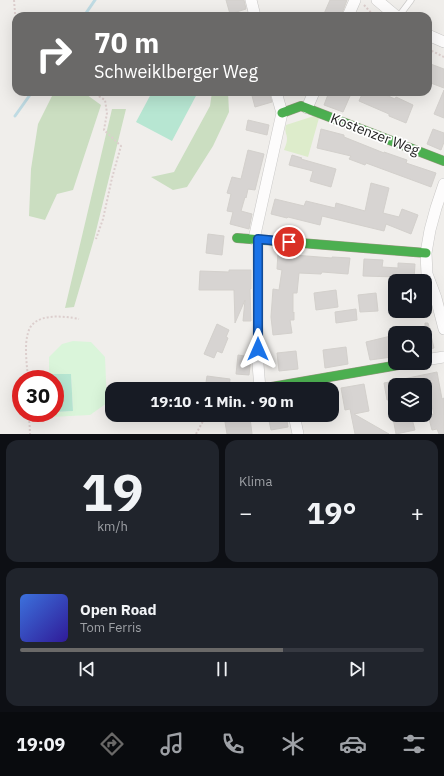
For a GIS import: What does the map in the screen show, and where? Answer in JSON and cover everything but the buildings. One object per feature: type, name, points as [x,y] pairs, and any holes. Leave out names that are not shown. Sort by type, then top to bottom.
[{"type":"street","points":[[251,0],[254,12]]},
{"type":"street","points":[[350,12],[355,0]]},
{"type":"street","points":[[377,0],[393,12]]},
{"type":"street","points":[[432,37],[444,42]]},
{"type":"street","points":[[259,382],[256,239],[282,113],[277,96]]},
{"type":"street","points":[[282,113],[301,106],[306,108],[312,96]]},
{"type":"street","name":"Kostenzer Weg","points":[[306,108],[444,161]]},
{"type":"street","points":[[444,184],[430,230],[426,253],[427,274],[440,298],[444,329]]},
{"type":"street","points":[[237,238],[426,253]]},
{"type":"street","points":[[432,359],[444,357]]},
{"type":"street","points":[[313,382],[388,367]]},
{"type":"street","points":[[295,422],[298,434]]},
{"type":"lane","points":[[401,12],[411,0]]},
{"type":"path","points":[[14,0],[15,12]]},
{"type":"path","points":[[359,0],[370,12]]},
{"type":"path","points":[[432,51],[444,57]]},
{"type":"path","points":[[96,239],[104,219],[110,185],[121,146],[104,130],[107,113],[104,100],[98,96]]},
{"type":"path","points":[[28,370],[26,340],[28,331],[32,324],[39,319],[49,317],[68,316],[79,319]]},
{"type":"path","points":[[29,422],[30,434]]},
{"type":"path","points":[[196,434],[202,422]]},
{"type":"green space","points":[[52,96],[89,96],[101,105],[73,190],[57,194],[45,220],[29,216],[31,169],[38,124]]},
{"type":"green space","points":[[150,96],[196,96],[172,141],[136,122]]},
{"type":"green space","points":[[211,96],[228,96],[229,112],[213,146],[187,187],[173,190],[151,177],[174,172],[210,106]]},
{"type":"green space","points":[[112,109],[126,109],[94,239],[74,307],[65,308]]},
{"type":"green space","points":[[314,116],[319,118],[308,157],[284,150],[287,140],[285,129],[286,125]]},
{"type":"green space","points":[[73,341],[91,342],[105,357],[105,404],[90,415],[64,416],[64,412],[73,411],[71,374],[64,374],[64,370],[49,370],[49,357],[62,344]]},
{"type":"green space","points":[[64,374],[71,374],[73,411],[64,412]]},
{"type":"waterway","points":[[87,12],[95,0]]},
{"type":"waterway","points":[[15,116],[29,96]]},
{"type":"traffic: fast","points":[[282,113],[301,106],[444,161]]},
{"type":"traffic: fast","points":[[237,238],[426,253]]},
{"type":"traffic: fast","points":[[300,382],[388,367]]},
{"type":"route","points":[[258,349],[258,239],[289,242]]}]
